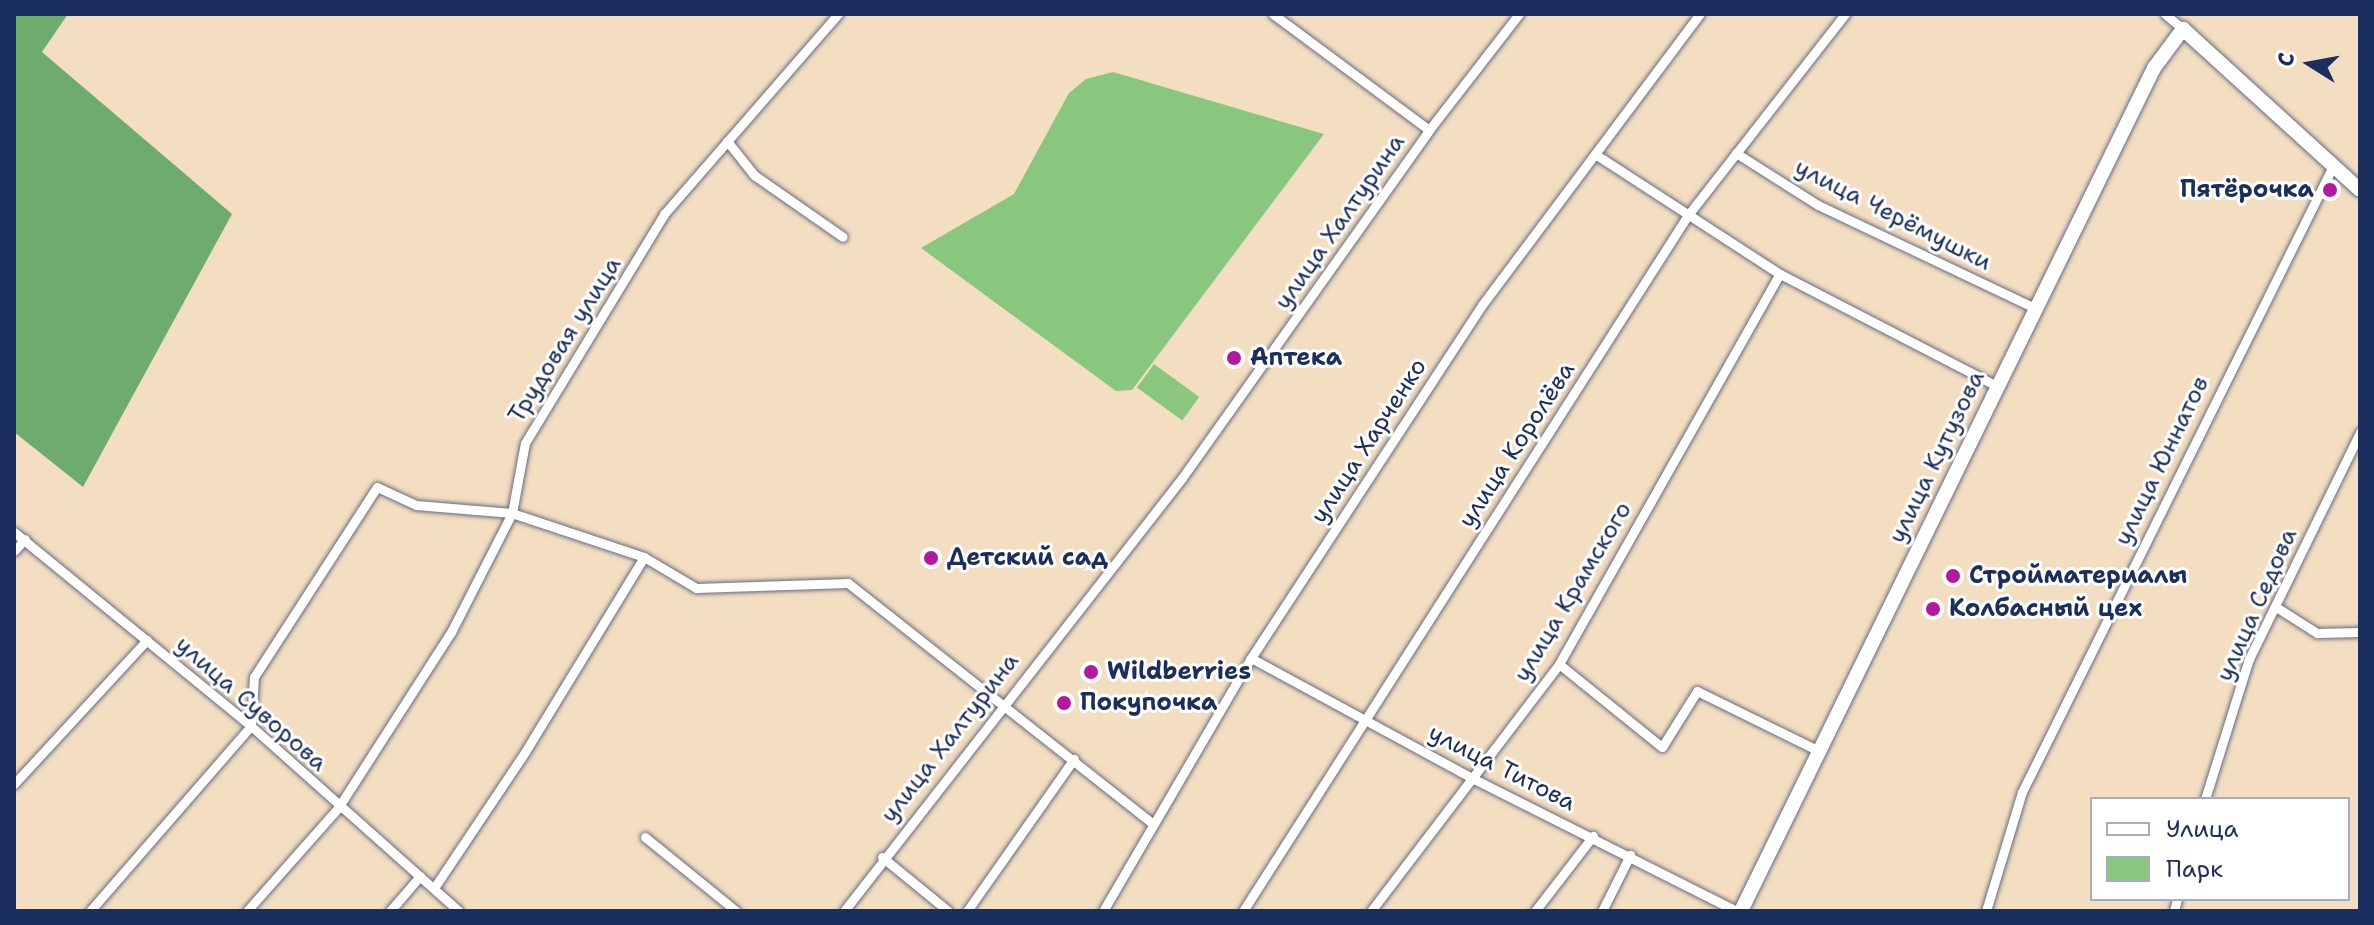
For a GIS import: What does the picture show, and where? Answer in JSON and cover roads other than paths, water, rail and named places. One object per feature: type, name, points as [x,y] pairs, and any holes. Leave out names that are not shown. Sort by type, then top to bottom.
[{"type":"main road","points":[[2183,29],[2360,190]]},
{"type":"main road","name":"улица Кутузова","points":[[1739,911],[2154,68],[2183,29]]},
{"type":"street","name":"Трудовая улица","points":[[247,911],[338,808],[451,632],[512,513],[525,443],[665,213],[838,14]]},
{"type":"street","points":[[1273,14],[1429,130]]},
{"type":"street","name":"улица Халтурина","points":[[850,908],[882,857],[1182,478],[1429,130],[1519,14]]},
{"type":"street","name":"улица Харченко","points":[[1103,911],[1151,822],[1251,658],[1482,305],[1700,14]]},
{"type":"street","name":"улица Королёва","points":[[1243,911],[1688,215],[1845,14]]},
{"type":"street","points":[[2165,14],[2183,29]]},
{"type":"street","points":[[727,141],[754,175],[843,237]]},
{"type":"street","name":"улица Черёмушки","points":[[1736,153],[1818,205],[2035,308]]},
{"type":"street","points":[[1595,154],[1780,274],[1997,386]]},
{"type":"street","name":"улица Юннатов","points":[[1987,911],[2022,792],[2333,166]]},
{"type":"street","name":"улица Крамского","points":[[1371,911],[1559,664],[1780,274]]},
{"type":"street","name":"улица Седова","points":[[2206,797],[2249,659],[2360,432]]},
{"type":"street","points":[[90,911],[251,726],[254,677],[377,487],[416,505],[512,513],[644,557],[696,588],[848,583],[1004,702],[1151,822]]},
{"type":"street","name":"улица Суворова","points":[[14,532],[251,726],[338,808],[459,911]]},
{"type":"street","points":[[14,551],[25,539]]},
{"type":"street","points":[[434,888],[525,752],[644,557]]},
{"type":"street","points":[[2276,607],[2317,633],[2360,632]]},
{"type":"street","points":[[14,784],[147,640]]},
{"type":"street","name":"улица Титова","points":[[1251,658],[1474,779],[1739,911]]},
{"type":"street","points":[[1559,664],[1662,747],[1697,691],[1817,750]]},
{"type":"street","points":[[967,911],[1074,759]]},
{"type":"street","points":[[1535,911],[1593,836]]},
{"type":"street","points":[[645,837],[736,911]]},
{"type":"street","points":[[1602,911],[1630,855]]},
{"type":"street","points":[[882,857],[948,911]]},
{"type":"street","points":[[390,911],[420,876]]},
{"type":"place","name":"Пятёрочка","points":[[2330,190]]},
{"type":"place","name":"Аптека","points":[[1234,358]]},
{"type":"place","name":"Детский сад","points":[[931,558]]},
{"type":"place","name":"Стройматериалы","points":[[1953,576]]},
{"type":"place","name":"Колбасный цех","points":[[1933,609]]},
{"type":"place","name":"Wildberries","points":[[1091,672]]},
{"type":"place","name":"Покупочка","points":[[1064,703]]}]
